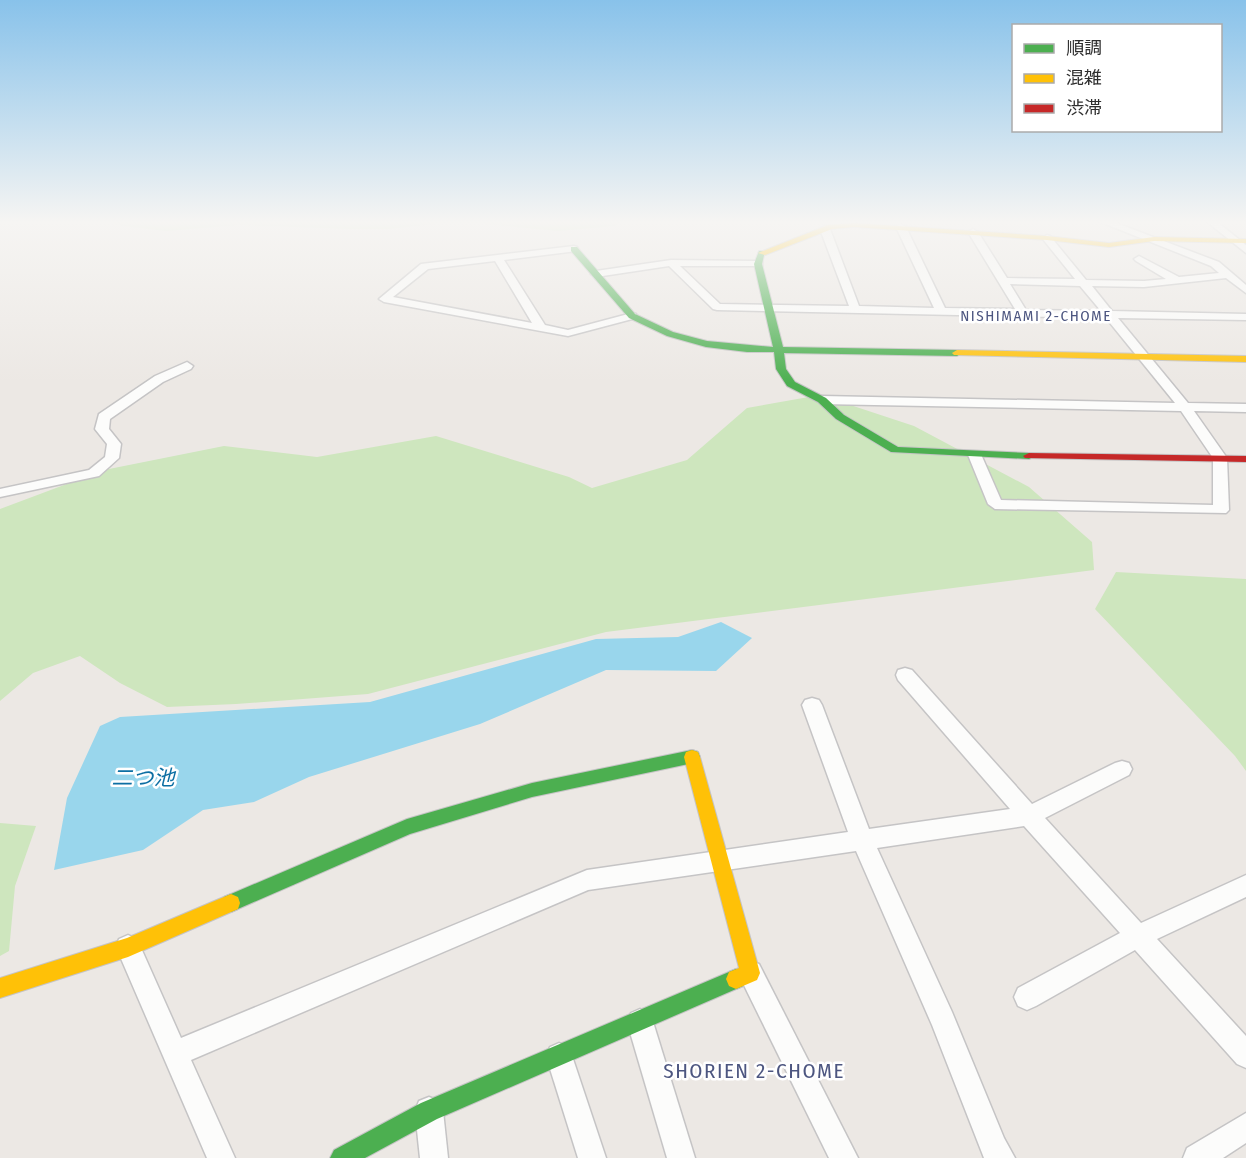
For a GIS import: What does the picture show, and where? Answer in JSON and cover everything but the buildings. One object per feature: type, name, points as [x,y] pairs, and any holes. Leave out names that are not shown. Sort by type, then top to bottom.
[{"type":"street","points":[[414,275],[384,299],[568,333],[632,316]]},
{"type":"street","points":[[508,275],[540,327]]},
{"type":"street","points":[[597,275],[632,316],[669,334],[706,344],[779,350],[1246,359]]},
{"type":"street","points":[[684,275],[717,307],[1246,317]]},
{"type":"street","points":[[761,275],[779,350],[781,369],[791,384],[822,400],[840,417],[895,450],[975,455],[1246,459]]},
{"type":"street","points":[[842,275],[855,309]]},
{"type":"street","points":[[924,275],[941,311]]},
{"type":"street","points":[[999,275],[1023,313]]},
{"type":"street","points":[[975,455],[995,504],[1221,510],[1220,458],[1184,406],[1077,275]]},
{"type":"street","points":[[1167,275],[1176,280]]},
{"type":"street","points":[[1003,281],[1144,284],[1228,275]]},
{"type":"street","points":[[1228,275],[1246,290]]},
{"type":"street","points":[[0,494],[94,473],[112,458],[114,444],[102,429],[104,417],[159,379],[187,366]]},
{"type":"street","points":[[822,400],[1246,408]]},
{"type":"street","points":[[905,675],[1029,816],[1246,1054]]},
{"type":"street","points":[[812,705],[862,840],[943,1021],[1000,1158]]},
{"type":"street","points":[[0,988],[128,947],[407,827],[532,790],[692,756],[750,973],[844,1158]]},
{"type":"street","points":[[175,1054],[587,880],[1029,816],[1122,769]]},
{"type":"street","points":[[1027,998],[1138,936],[1246,886]]},
{"type":"street","points":[[128,947],[221,1158]]},
{"type":"street","points":[[342,1158],[429,1111],[750,973]]},
{"type":"street","points":[[640,1022],[681,1158]]},
{"type":"street","points":[[559,1056],[592,1158]]},
{"type":"street","points":[[429,1111],[434,1158]]},
{"type":"street","points":[[1197,1158],[1246,1127]]},
{"type":"green space","points":[[820,395],[914,426],[1029,487],[1092,542],[1094,570],[606,632],[368,694],[167,707],[120,683],[80,656],[33,673],[0,701],[0,509],[104,470],[224,446],[317,457],[436,436],[569,477],[592,488],[687,460],[747,408]]},
{"type":"green space","points":[[1116,572],[1246,579],[1246,771],[1235,756],[1095,609]]},
{"type":"green space","points":[[0,823],[36,826],[15,886],[9,951],[0,956]]},
{"type":"water","name":"二つ池","points":[[721,622],[752,638],[716,671],[606,670],[480,724],[309,777],[254,802],[203,810],[143,850],[54,870],[67,798],[100,726],[120,717],[370,702],[596,639],[678,637]]},
{"type":"traffic: fast","points":[[597,275],[632,316],[670,334],[706,344],[747,349],[957,353]]},
{"type":"traffic: fast","points":[[761,275],[779,350],[781,369],[791,384],[822,400],[840,417],[895,450],[1029,456]]},
{"type":"traffic: fast","points":[[231,903],[407,827],[532,790],[692,757]]},
{"type":"traffic: fast","points":[[342,1158],[429,1111],[736,979]]},
{"type":"traffic: slow","points":[[957,353],[1246,359]]},
{"type":"traffic: slow","points":[[692,757],[750,973],[736,979]]},
{"type":"traffic: slow","points":[[0,988],[128,947],[231,903]]},
{"type":"traffic: jam","points":[[1029,456],[1246,459]]},
{"type":"district","name":"NISHIMAMI 2-CHOME","points":[[1036,316]]},
{"type":"district","name":"SHORIEN 2-CHOME","points":[[754,1071]]}]
